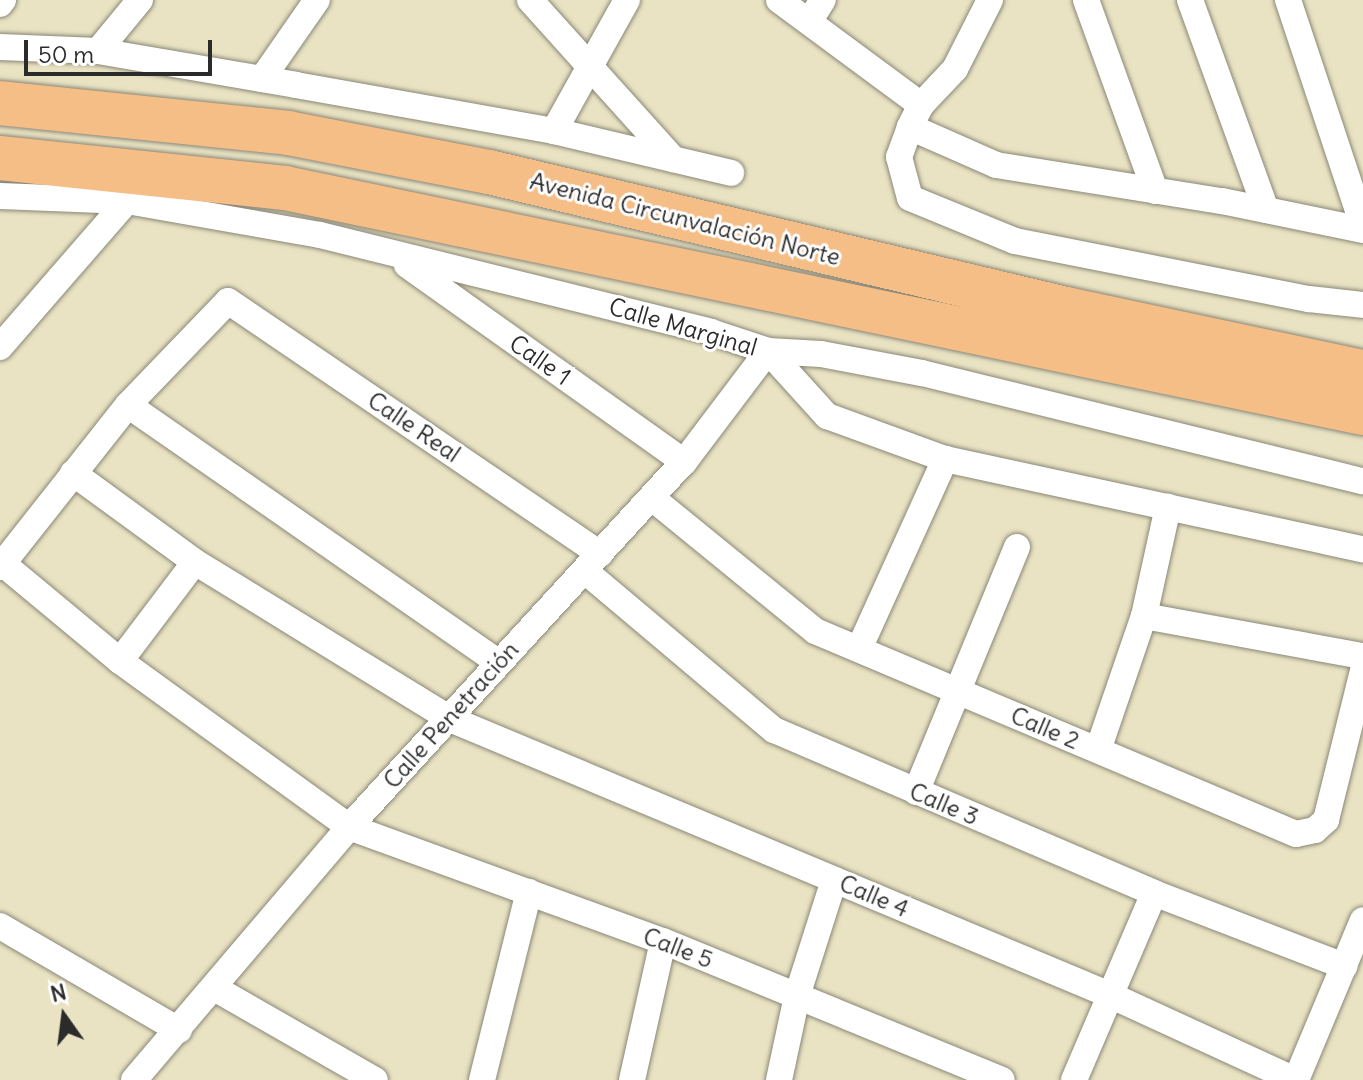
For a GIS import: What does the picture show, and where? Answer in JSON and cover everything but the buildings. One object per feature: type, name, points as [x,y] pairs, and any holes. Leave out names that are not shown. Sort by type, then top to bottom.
[{"type":"highway","name":"Avenida Circunvalación Norte","points":[[0,103],[288,133],[489,172],[1051,305],[1363,372]]},
{"type":"highway","name":"Avenida Circunvalación Norte","points":[[0,158],[207,176],[300,191],[1363,413]]},
{"type":"street","points":[[98,51],[140,0]]},
{"type":"street","points":[[262,79],[317,0]]},
{"type":"street","points":[[530,0],[673,159]]},
{"type":"street","points":[[554,131],[627,0]]},
{"type":"street","points":[[779,0],[816,11],[916,116],[996,165],[1363,228],[1288,0]]},
{"type":"street","points":[[990,0],[955,69],[916,116],[899,157],[910,198],[1015,241],[1309,299],[1363,305]]},
{"type":"street","points":[[1086,0],[1155,191]]},
{"type":"street","points":[[1190,0],[1266,210]]},
{"type":"street","points":[[0,47],[98,51],[262,79],[554,131],[731,173]]},
{"type":"street","name":"Calle Marginal","points":[[0,196],[127,201],[320,235],[397,258],[592,301],[768,351],[821,354],[922,373],[1363,481]]},
{"type":"street","points":[[0,347],[127,201]]},
{"type":"street","name":"Calle 1","points":[[397,258],[684,462]]},
{"type":"street","name":"Calle Real","points":[[128,405],[228,301],[592,563]]},
{"type":"street","points":[[768,351],[827,416],[945,459],[1363,549]]},
{"type":"street","name":"Calle Penetración","points":[[134,1080],[216,989],[349,827],[684,462],[768,351]]},
{"type":"street","points":[[1,565],[128,405],[498,662]]},
{"type":"street","points":[[859,649],[945,459]]},
{"type":"street","name":"Calle 4","points":[[73,473],[195,562],[450,719],[1110,995],[1296,1080]]},
{"type":"street","name":"Calle 2","points":[[652,498],[815,631],[1296,834],[1315,830],[1326,820],[1363,671]]},
{"type":"street","points":[[1098,750],[1144,616],[1168,507]]},
{"type":"street","points":[[916,792],[954,690],[1017,547]]},
{"type":"street","points":[[120,661],[195,562]]},
{"type":"street","name":"Calle 3","points":[[592,563],[774,730],[1154,893],[1344,966]]},
{"type":"street","name":"Calle 5","points":[[1,565],[120,661],[349,827],[663,941],[1002,1080]]},
{"type":"street","points":[[1144,616],[1363,656]]},
{"type":"street","points":[[779,1080],[797,996],[834,880]]},
{"type":"street","points":[[482,1080],[529,892]]},
{"type":"street","points":[[1074,1080],[1154,893]]},
{"type":"street","points":[[1296,1080],[1363,920]]},
{"type":"street","points":[[0,926],[179,1030]]},
{"type":"street","points":[[632,1080],[663,941]]},
{"type":"street","points":[[216,989],[375,1080]]}]
